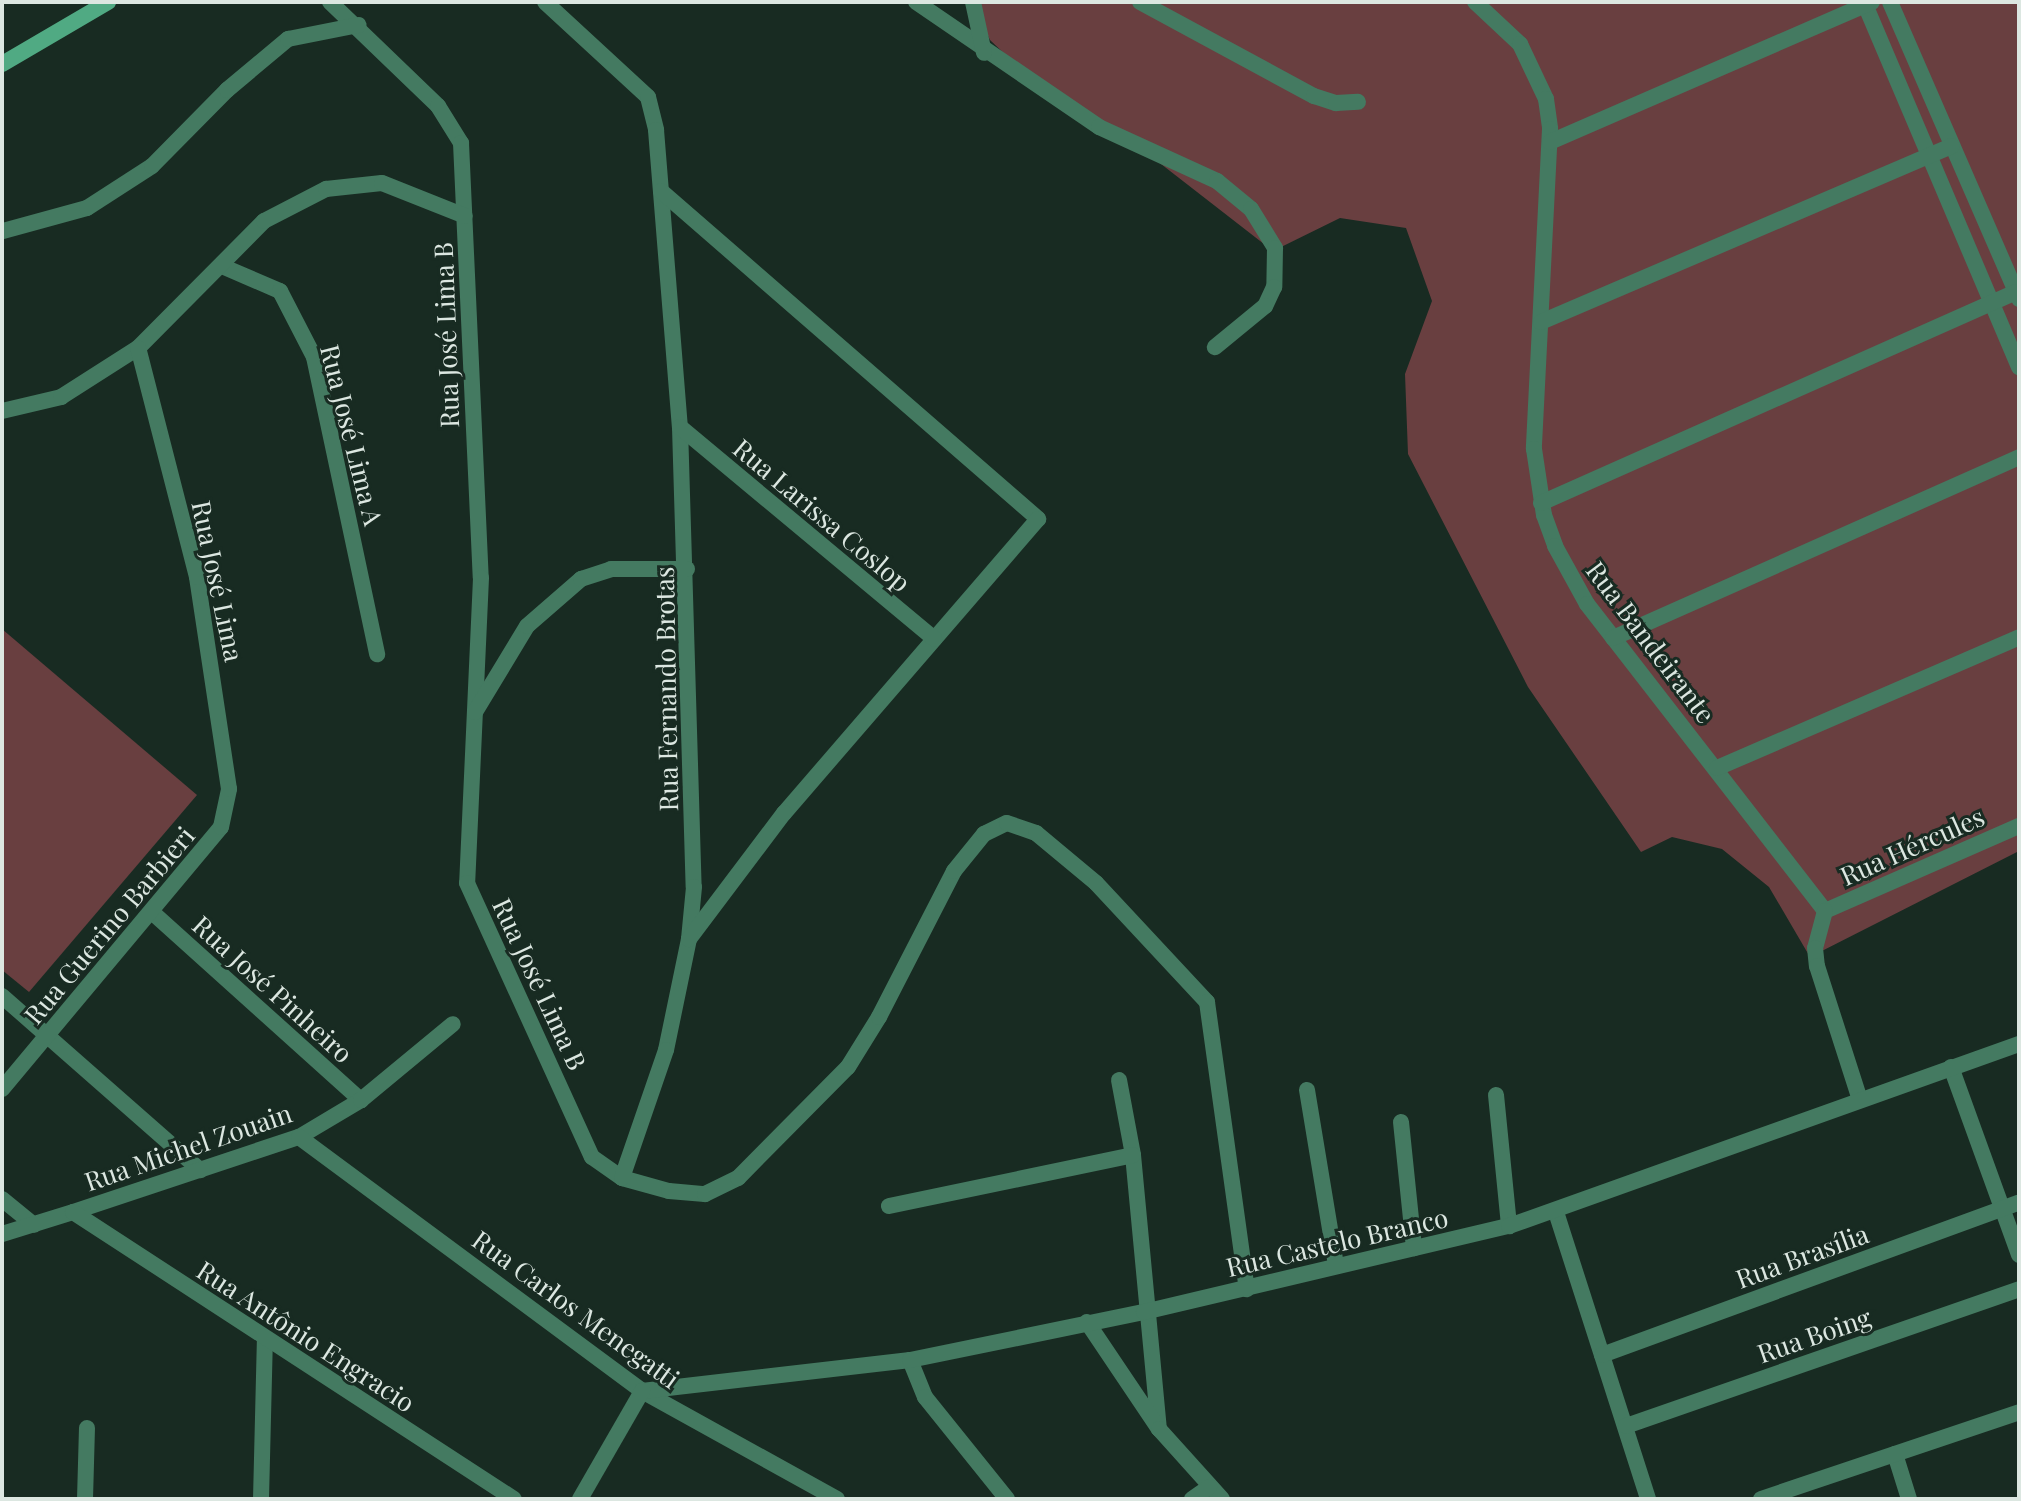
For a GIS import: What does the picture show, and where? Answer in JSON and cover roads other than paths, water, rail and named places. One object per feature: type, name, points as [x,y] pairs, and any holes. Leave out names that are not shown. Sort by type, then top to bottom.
[{"type":"main road","points":[[2,64],[108,2]]},
{"type":"street","name":"Rua José Lima B","points":[[330,2],[359,25],[438,106],[461,143],[481,578],[467,883],[592,1157],[622,1178],[644,1187],[705,1194],[738,1178],[848,1067],[879,1017],[954,871],[984,834],[1007,823],[1036,833],[1096,883],[1207,1002],[1247,1289]]},
{"type":"street","name":"Rua Fernando Brotas","points":[[545,2],[648,97],[661,191],[680,427],[687,569],[694,887],[689,939],[666,1050],[622,1178]]},
{"type":"street","points":[[916,2],[984,53],[1099,127],[1217,181],[1266,226],[1275,248],[1274,287],[1265,306],[1215,347]]},
{"type":"street","points":[[973,2],[984,53]]},
{"type":"street","points":[[1140,2],[1314,96],[1336,103],[1358,102]]},
{"type":"street","name":"Rua Bandeirante","points":[[1476,2],[1520,44],[1535,70],[1546,99],[1550,142],[1534,449],[1541,503],[1569,576],[1613,638],[1717,768],[1825,911]]},
{"type":"street","points":[[1541,503],[1992,303],[2018,296],[1890,2]]},
{"type":"street","points":[[1550,142],[1867,3],[2019,367]]},
{"type":"street","points":[[3,231],[87,208],[152,166],[227,90],[288,39],[359,25]]},
{"type":"street","points":[[1541,322],[1952,146]]},
{"type":"street","points":[[2,411],[61,397],[138,348],[224,267],[264,221],[326,189],[382,183],[465,216]]},
{"type":"street","points":[[661,191],[1038,519],[784,813],[689,939]]},
{"type":"street","name":"Rua José Lima A","points":[[224,267],[280,291],[314,357],[377,654]]},
{"type":"street","name":"Rua José Lima","points":[[138,348],[197,577],[229,789],[221,827]]},
{"type":"street","name":"Rua Larissa Coslop","points":[[680,427],[934,639]]},
{"type":"street","points":[[1613,638],[2019,457]]},
{"type":"street","points":[[474,713],[527,626],[581,579],[611,569],[687,569]]},
{"type":"street","points":[[1717,768],[2019,637]]},
{"type":"street","name":"Rua Hércules","points":[[1825,911],[2019,826]]},
{"type":"street","name":"Rua Guerino Barbieri","points":[[2,1089],[153,913],[221,827]]},
{"type":"street","points":[[1825,911],[1815,948],[1817,966],[1860,1100]]},
{"type":"street","name":"Rua José Pinheiro","points":[[153,913],[361,1100]]},
{"type":"street","points":[[2,996],[200,1170]]},
{"type":"street","name":"Rua Michel Zouain","points":[[2,1234],[299,1137],[361,1100],[453,1024]]},
{"type":"street","name":"Rua Castelo Branco","points":[[642,1391],[910,1360],[1247,1289],[1509,1226],[1556,1212],[2019,1044]]},
{"type":"street","points":[[1951,1067],[2011,1205],[2019,1255]]},
{"type":"street","points":[[1119,1080],[1133,1155],[1144,1312],[1159,1429]]},
{"type":"street","points":[[1307,1090],[1336,1266]]},
{"type":"street","points":[[1496,1095],[1509,1226]]},
{"type":"street","points":[[1401,1122],[1414,1248]]},
{"type":"street","name":"Rua Carlos Menegatti","points":[[299,1137],[642,1391],[837,1499]]},
{"type":"street","points":[[889,1206],[1133,1155]]},
{"type":"street","points":[[2,1199],[34,1225]]},
{"type":"street","name":"Rua Brasília","points":[[1602,1355],[2011,1205]]},
{"type":"street","name":"Rua Antônio Engracio","points":[[73,1212],[514,1499]]},
{"type":"street","points":[[1556,1212],[1648,1499]]},
{"type":"street","name":"Rua Boing","points":[[1626,1426],[2019,1289]]},
{"type":"street","points":[[1087,1322],[1159,1429],[1222,1499]]},
{"type":"street","points":[[261,1499],[265,1338]]},
{"type":"street","points":[[910,1360],[925,1397],[1007,1499]]},
{"type":"street","points":[[580,1499],[642,1391]]},
{"type":"street","points":[[1761,1499],[2019,1412]]},
{"type":"street","points":[[85,1499],[87,1428]]},
{"type":"street","points":[[1895,1454],[1909,1499]]},
{"type":"street","points":[[1192,1499],[1209,1487]]}]
